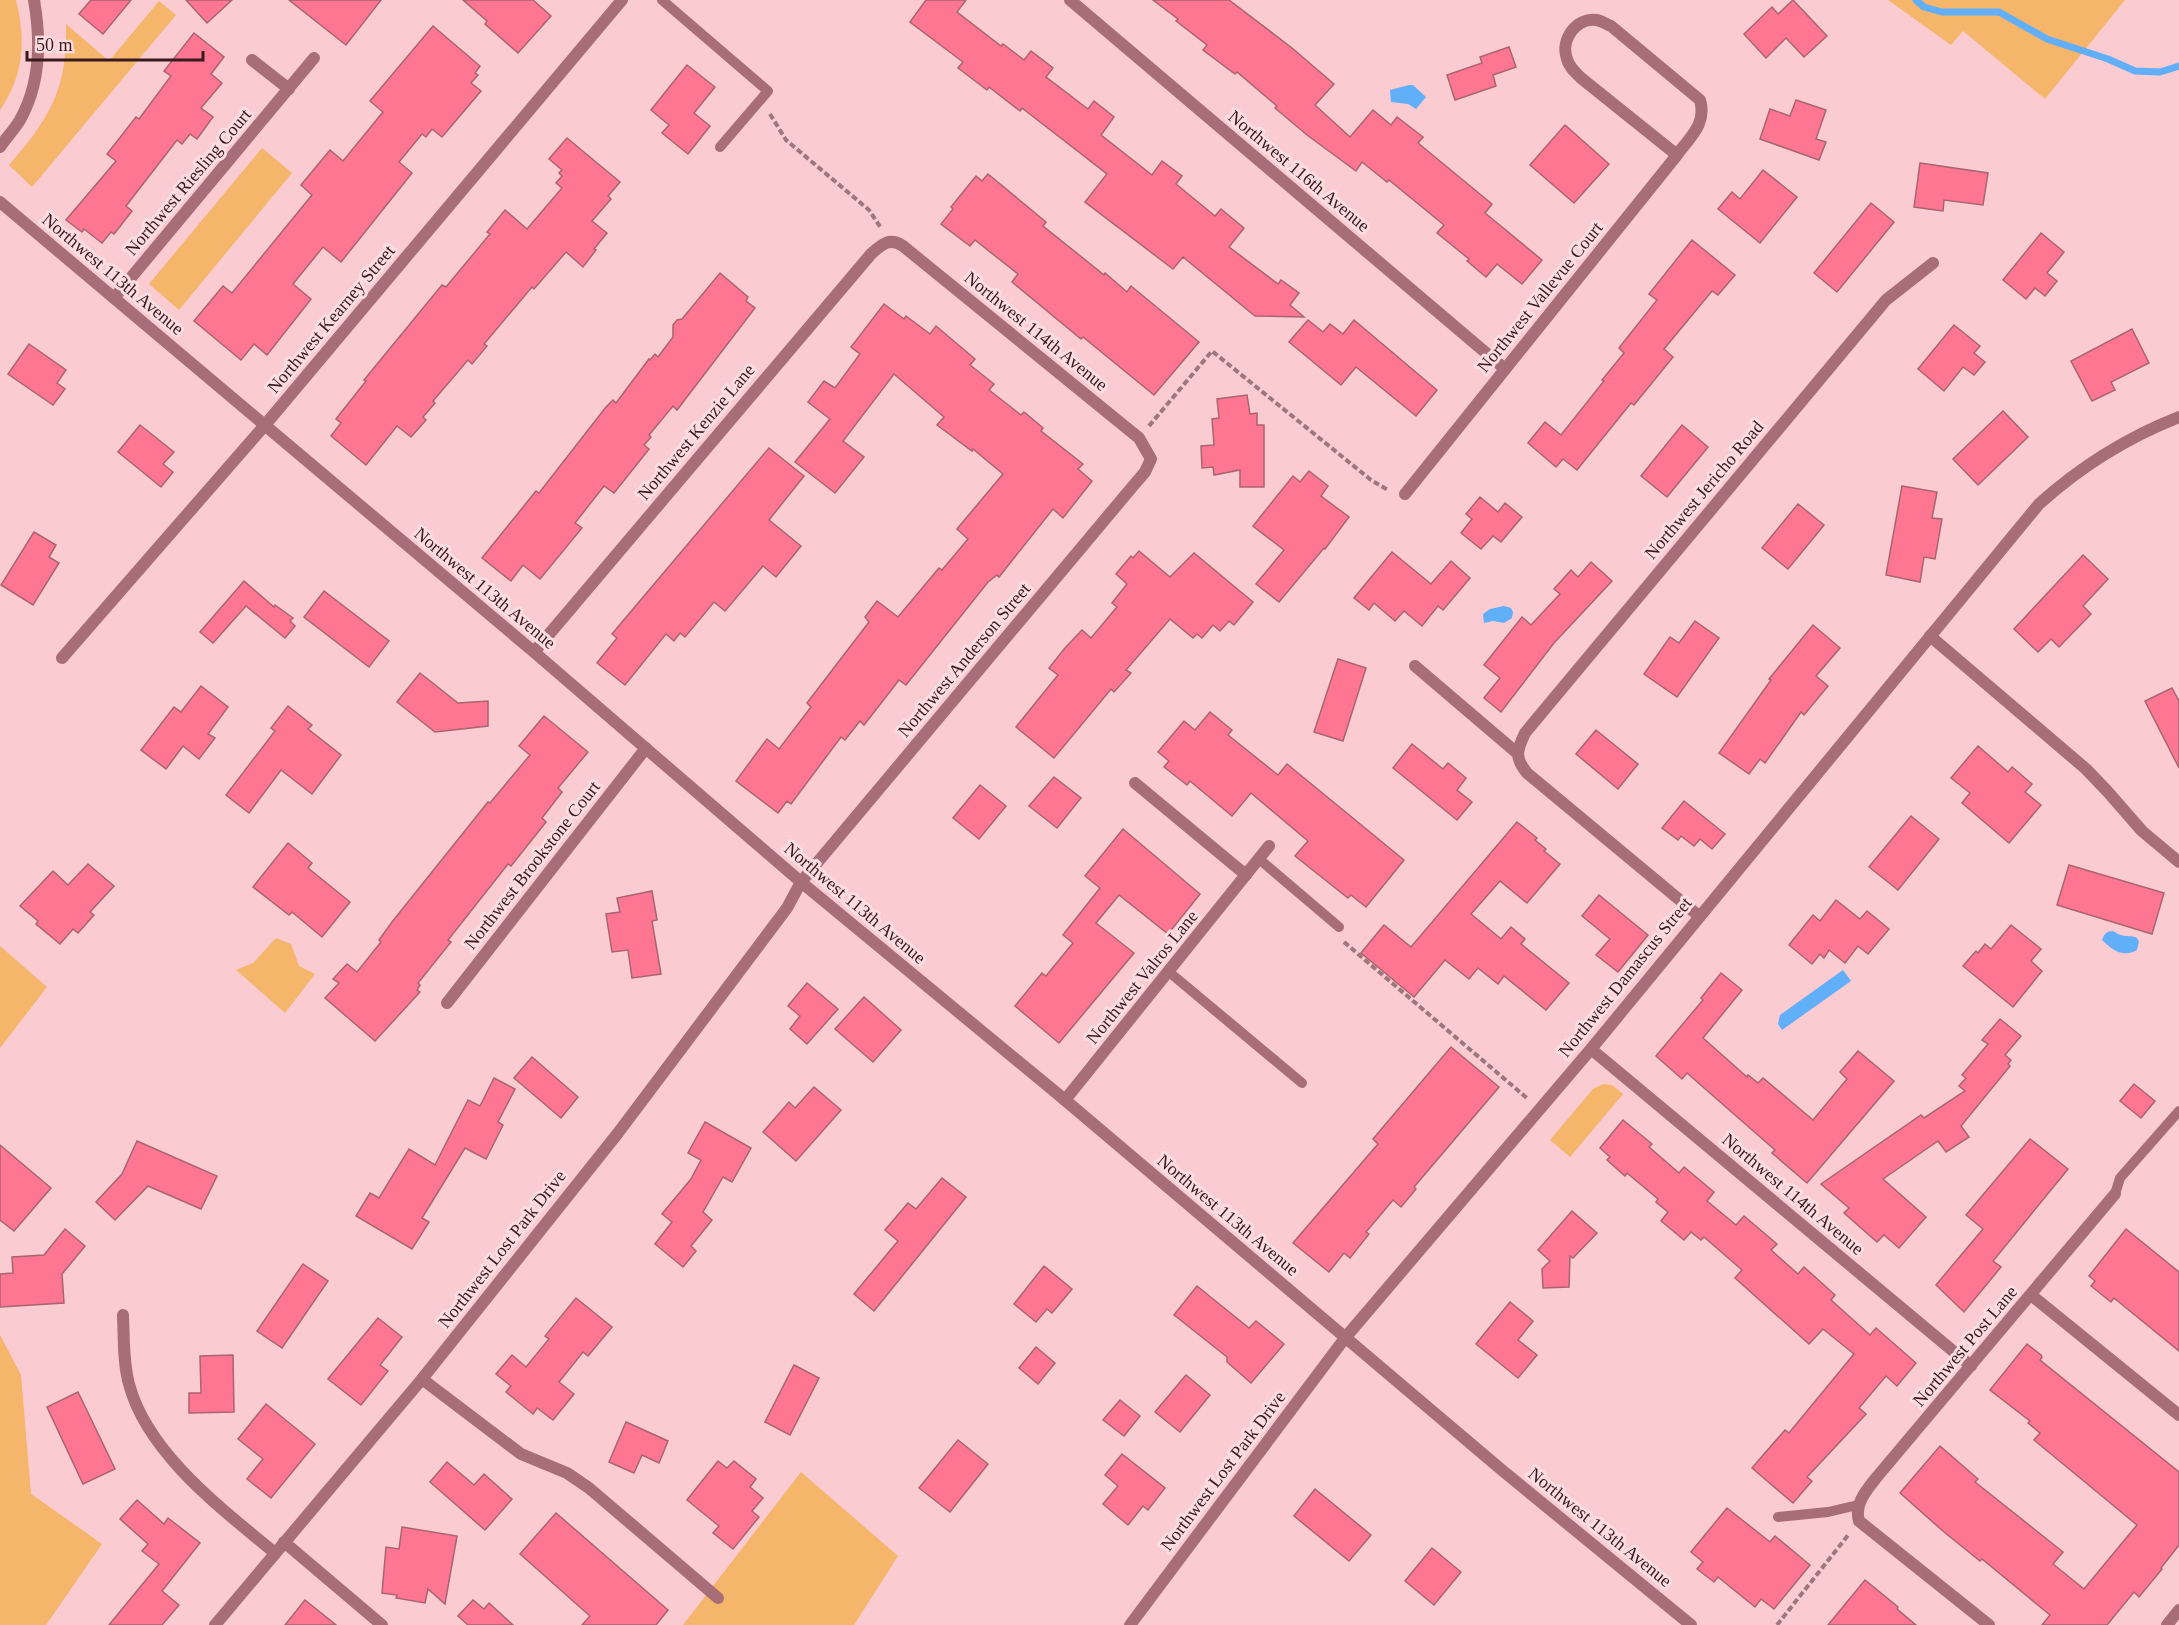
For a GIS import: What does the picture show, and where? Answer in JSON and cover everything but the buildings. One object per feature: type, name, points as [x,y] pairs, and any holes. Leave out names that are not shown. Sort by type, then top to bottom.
[{"type":"street","points":[[0,147],[20,121],[31,96],[36,73],[39,28],[34,0]]},
{"type":"street","name":"Northwest 116th Avenue","points":[[1070,0],[1505,369]]},
{"type":"street","name":"Northwest Kearney Street","points":[[62,658],[265,426],[620,1]]},
{"type":"street","name":"Northwest Vallevue Court","points":[[1405,494],[1677,155],[1701,122],[1703,112],[1700,100],[1611,26],[1599,20],[1586,21],[1575,27],[1568,37],[1565,48],[1570,68],[1677,155]]},
{"type":"street","name":"Northwest Riesling Court","points":[[114,298],[314,58]]},
{"type":"street","points":[[252,60],[289,89]]},
{"type":"street","name":"Northwest 113th Avenue","points":[[0,202],[534,652],[801,882],[1065,1101],[1503,1471],[1691,1625]]},
{"type":"street","name":"Northwest 114th Avenue","points":[[890,241],[896,241],[903,246],[1139,438],[1150,459]]},
{"type":"street","name":"Northwest Kenzie Lane","points":[[534,652],[871,254],[881,244],[890,241]]},
{"type":"street","name":"Northwest Jericho Road","points":[[1517,753],[1525,733],[1886,300],[1933,263]]},
{"type":"street","name":"Northwest Damascus Street","points":[[1345,1338],[1591,1049],[2039,504],[2066,480],[2134,438],[2179,417]]},
{"type":"street","name":"Northwest Anderson Street","points":[[801,882],[1133,486],[1144,472],[1150,459]]},
{"type":"street","points":[[1930,636],[2086,769],[2142,831],[2179,862]]},
{"type":"street","points":[[1414,666],[1517,753],[1520,764],[1527,773],[1699,916]]},
{"type":"street","name":"Northwest Brookstone Court","points":[[447,1003],[646,748]]},
{"type":"street","points":[[1135,783],[1246,875]]},
{"type":"street","name":"Northwest Valros Lane","points":[[1065,1101],[1269,846]]},
{"type":"street","name":"Northwest Lost Park Drive","points":[[214,1625],[422,1379],[661,1076],[787,908],[801,882]]},
{"type":"street","name":"Northwest 114th Avenue","points":[[1591,1049],[1971,1366]]},
{"type":"street","name":"Northwest Post Lane","points":[[1858,1505],[1875,1478],[2115,1194]]},
{"type":"street","points":[[2031,1295],[2179,1415]]},
{"type":"street","points":[[123,1315],[125,1365],[129,1386],[140,1413],[179,1468],[274,1553]]},
{"type":"street","name":"Northwest Lost Park Drive","points":[[1130,1625],[1345,1338]]},
{"type":"street","points":[[422,1379],[521,1454],[567,1473],[589,1488],[718,1598]]},
{"type":"street","points":[[1858,1505],[1857,1514],[1862,1523],[1989,1625]]},
{"type":"street","points":[[284,1542],[382,1625]]},
{"type":"street","points":[[2167,1625],[2179,1610]]},
{"type":"lane","points":[[662,0],[768,91],[720,147]]},
{"type":"lane","points":[[1259,859],[1339,927]]},
{"type":"lane","points":[[1169,972],[1302,1083]]},
{"type":"lane","points":[[2115,1194],[2120,1178],[2179,1111]]},
{"type":"lane","points":[[1778,1517],[1828,1512],[1858,1505]]},
{"type":"path","points":[[761,99],[786,140],[869,210],[890,241]]},
{"type":"path","points":[[1139,438],[1212,351],[1371,480],[1393,493],[1405,494]]},
{"type":"path","points":[[1339,927],[1345,943],[1540,1109]]},
{"type":"path","points":[[1777,1625],[1862,1523]]},
{"type":"shaded area","points":[[0,0],[16,0],[22,43],[14,84],[0,110]]},
{"type":"shaded area","points":[[1888,0],[2125,0],[2045,99],[1963,31],[1951,45]]},
{"type":"shaded area","points":[[159,1],[176,15],[32,187],[9,165],[46,117],[54,101],[64,66],[66,24],[109,61]]},
{"type":"shaded area","points":[[262,148],[292,173],[179,310],[149,284]]},
{"type":"shaded area","points":[[276,938],[291,944],[299,966],[315,974],[285,1013],[236,970],[253,963]]},
{"type":"shaded area","points":[[0,946],[47,987],[0,1048]]},
{"type":"shaded area","points":[[1603,1084],[1612,1085],[1623,1094],[1570,1157],[1550,1140],[1593,1089]]},
{"type":"shaded area","points":[[0,1335],[21,1375],[31,1494],[102,1544],[46,1625],[0,1625]]},
{"type":"shaded area","points":[[801,1472],[898,1556],[854,1625],[683,1625]]},
{"type":"water","points":[[1413,85],[1426,97],[1416,109],[1408,104],[1391,102],[1390,90]]},
{"type":"water","points":[[1504,606],[1511,608],[1512,618],[1504,623],[1493,621],[1484,623],[1483,614],[1490,609]]},
{"type":"water","points":[[2113,931],[2137,938],[2139,942],[2137,950],[2122,953],[2110,947],[2102,940],[2106,933]]},
{"type":"water","points":[[1843,970],[1851,981],[1782,1030],[1778,1024],[1780,1015]]},
{"type":"waterway","points":[[1916,0],[1924,7],[1942,12],[1999,12],[2047,39],[2108,59],[2135,71],[2160,72],[2179,66]]}]
